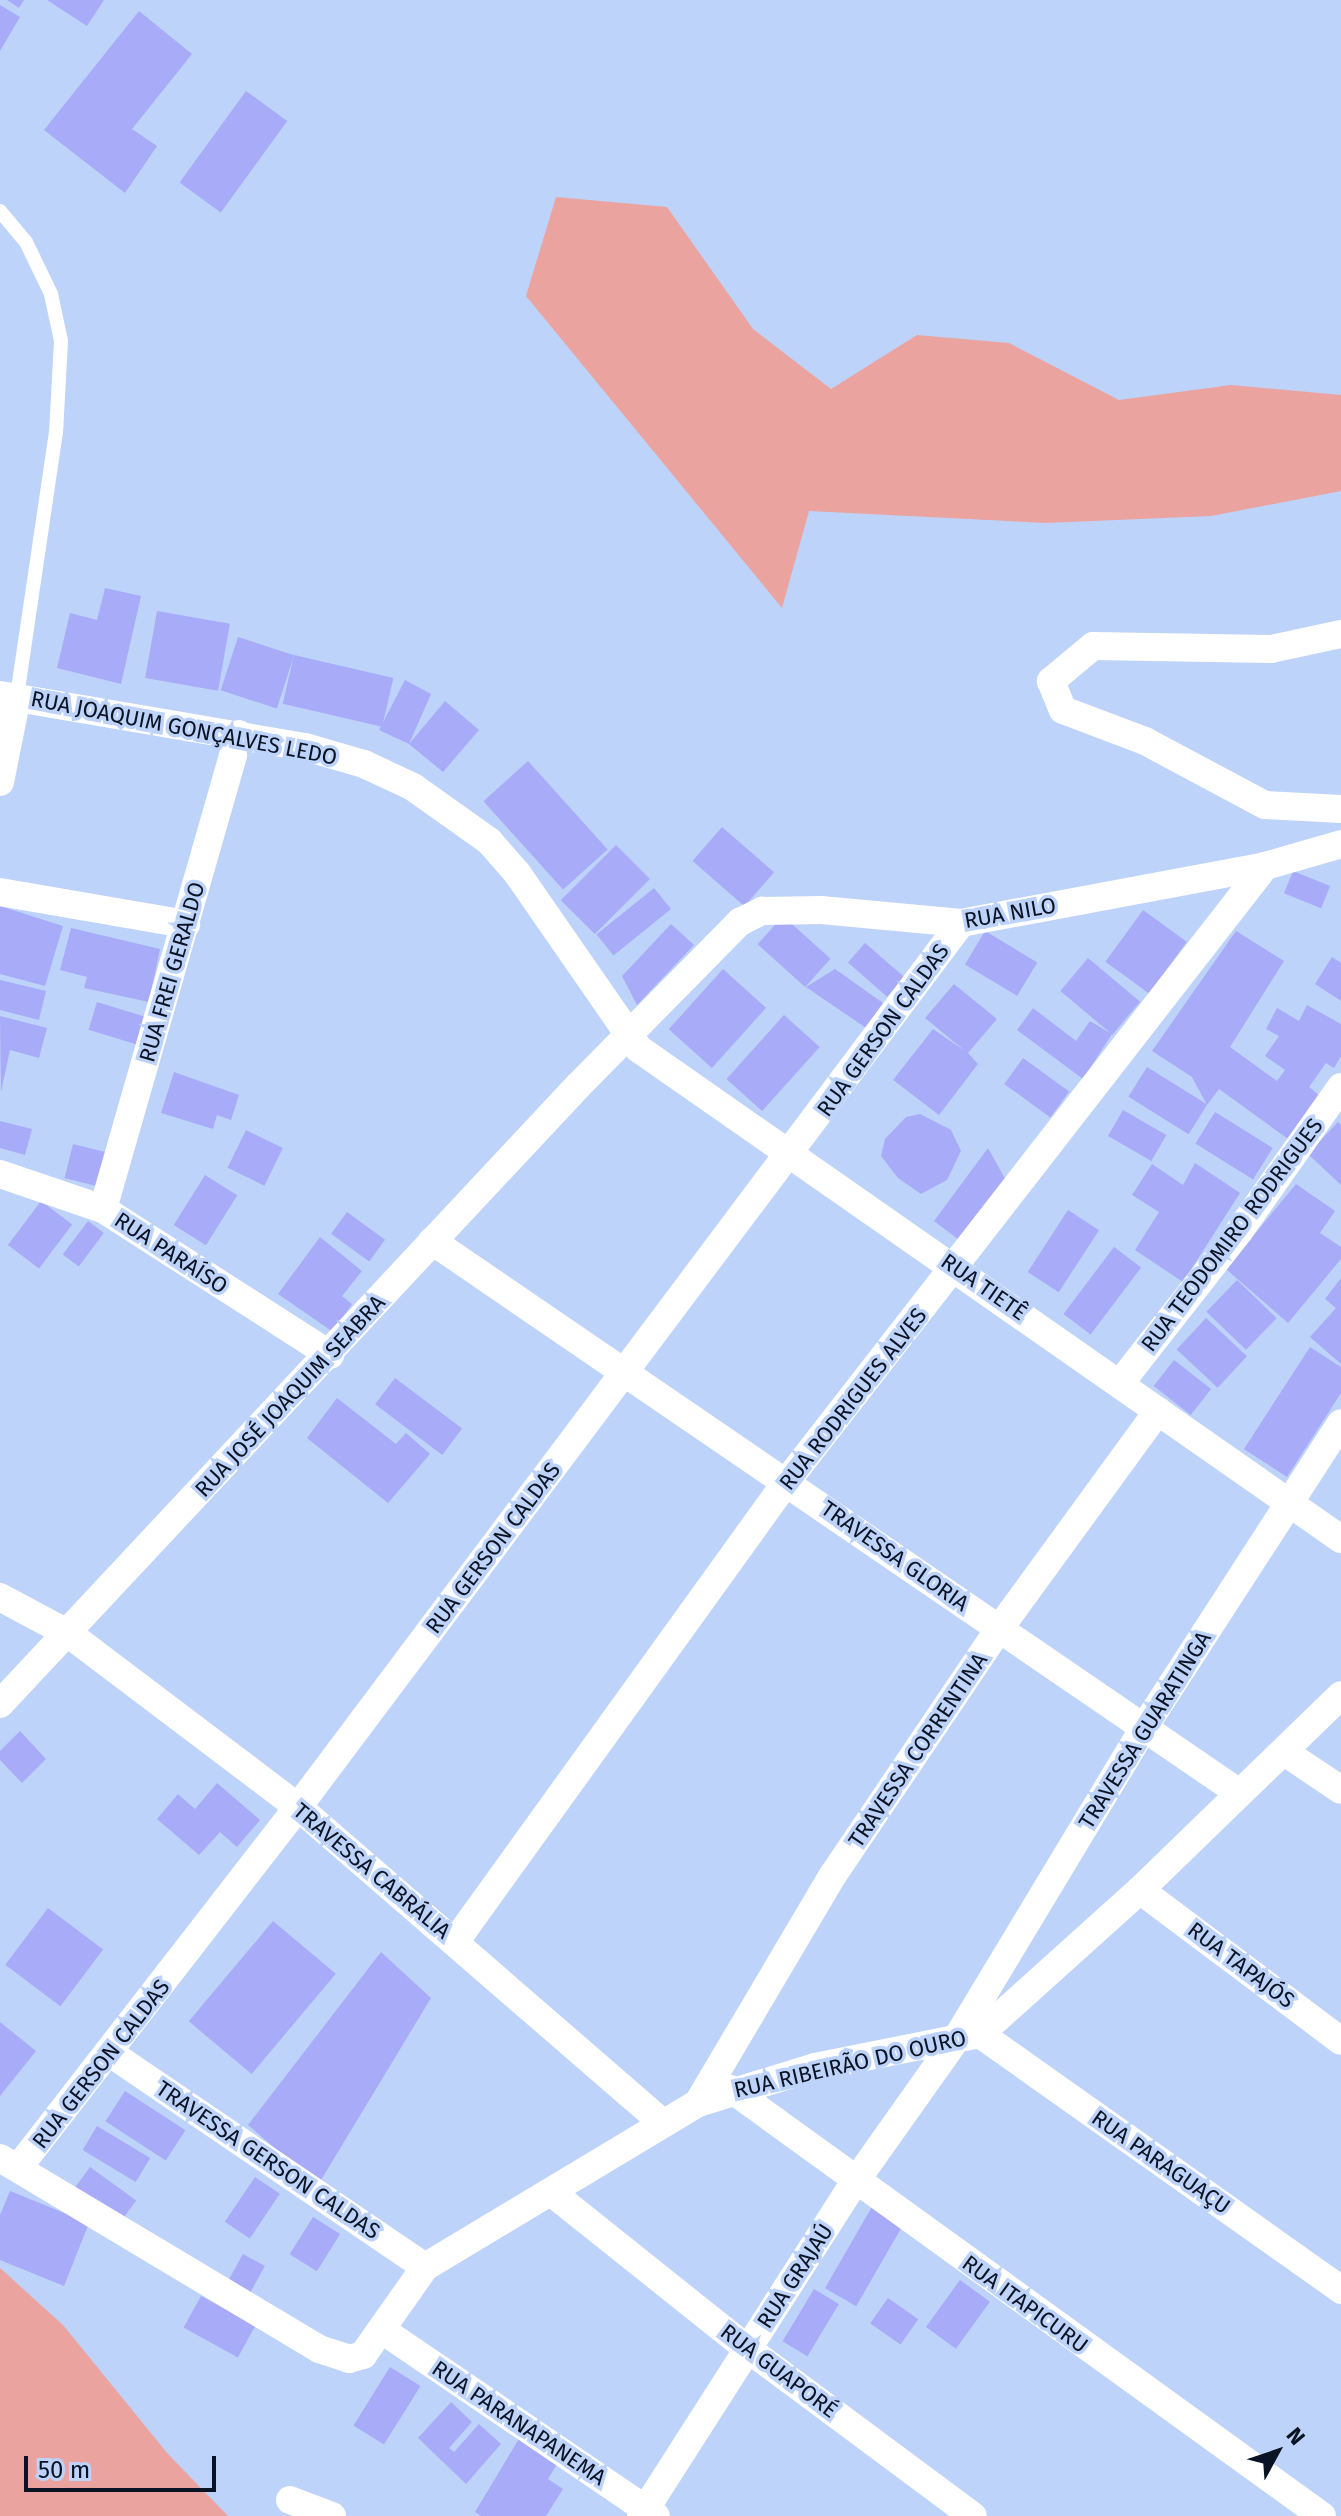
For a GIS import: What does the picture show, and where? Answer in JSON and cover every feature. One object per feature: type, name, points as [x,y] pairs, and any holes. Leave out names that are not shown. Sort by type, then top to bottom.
[{"type":"street","points":[[1341,634],[1271,649],[1093,646],[1051,681],[1063,710],[1145,741],[1265,805],[1341,809]]},
{"type":"street","name":"RUA JOAQUIM GONÇALVES LEDO","points":[[9,696],[239,734],[364,764],[453,813],[517,873],[627,1036]]},
{"type":"street","points":[[0,782],[9,696]]},
{"type":"street","name":"RUA FREI GERALDO","points":[[103,1209],[239,734]]},
{"type":"street","name":"RUA NILO","points":[[578,1086],[740,922],[762,911],[821,910],[961,923],[1265,866],[1341,844]]},
{"type":"street","name":"RUA RODRIGUES ALVES","points":[[455,1942],[787,1481],[957,1267],[1265,866]]},
{"type":"street","points":[[0,892],[186,924]]},
{"type":"street","name":"RUA GERSON CALDAS","points":[[9,2163],[110,2053],[794,1152],[961,923]]},
{"type":"street","name":"RUA TIETÊ","points":[[627,1036],[639,1049],[794,1152],[1341,1539]]},
{"type":"street","name":"RUA JOSÉ JOAQUIM SEABRA","points":[[0,1704],[330,1355],[578,1086]]},
{"type":"street","name":"RUA TEODOMIRO RODRIGUES","points":[[1121,1382],[1258,1206],[1341,1087]]},
{"type":"street","name":"RUA PARAÍSO","points":[[0,1174],[103,1209],[330,1355]]},
{"type":"street","name":"TRAVESSA GLORIA","points":[[432,1241],[1238,1792]]},
{"type":"street","name":"TRAVESSA CORRENTINA","points":[[698,2103],[833,1875],[999,1629],[1158,1411]]},
{"type":"street","name":"TRAVESSA GUARATINGA","points":[[968,2037],[1143,1729],[1341,1423]]},
{"type":"street","name":"TRAVESSA CABRÁLIA","points":[[0,1597],[69,1634],[298,1807],[663,2123]]},
{"type":"street","name":"RUA RIBEIRÃO DO OURO","points":[[9,2163],[319,2349],[349,2359],[363,2355],[425,2267],[698,2103],[731,2089],[815,2067],[968,2037],[1140,1890],[1238,1792],[1286,1753],[1341,1695]]},
{"type":"street","points":[[1286,1753],[1341,1790]]},
{"type":"street","name":"RUA TAPAJÓS","points":[[1140,1890],[1341,2041]]},
{"type":"street","name":"RUA GRAJAÚ","points":[[648,2513],[855,2182],[968,2037]]},
{"type":"street","name":"RUA PARAGUAÇU","points":[[968,2037],[1341,2290]]},
{"type":"street","name":"TRAVESSA GERSON CALDAS","points":[[110,2053],[425,2267]]},
{"type":"street","name":"RUA ITAPICURU","points":[[731,2089],[855,2182],[1322,2516]]},
{"type":"street","name":"RUA GUAPORÉ","points":[[551,2192],[748,2349],[973,2516]]},
{"type":"street","name":"RUA PARANAPANEMA","points":[[382,2330],[648,2513]]},
{"type":"street","points":[[290,2500],[332,2516]]},
{"type":"lane","points":[[0,211],[26,242],[51,294],[61,341],[56,432],[9,696]]},
{"type":"shaded area","points":[[556,197],[667,207],[753,329],[831,389],[917,335],[1009,343],[1119,400],[1231,385],[1341,395],[1341,491],[1211,516],[1046,523],[809,511],[782,608],[526,296]]},
{"type":"shaded area","points":[[0,2268],[63,2325],[168,2454],[228,2516],[0,2516]]},
{"type":"building","points":[[7,0],[24,0],[19,8]]},
{"type":"building","points":[[47,0],[104,0],[87,26]]},
{"type":"building","points":[[0,5],[20,17],[0,51]]},
{"type":"building","points":[[139,11],[192,54],[132,129],[157,146],[125,193],[44,130]]},
{"type":"building","points":[[246,91],[287,121],[221,212],[180,182]]},
{"type":"building","points":[[105,588],[141,596],[121,684],[57,668],[70,613],[97,620]]},
{"type":"building","points":[[157,611],[230,624],[218,691],[145,678]]},
{"type":"building","points":[[238,637],[294,655],[277,708],[221,690]]},
{"type":"building","points":[[294,655],[393,678],[382,727],[283,704]]},
{"type":"building","points":[[405,680],[431,694],[409,744],[379,730]]},
{"type":"building","points":[[445,701],[479,730],[443,772],[409,744]]},
{"type":"building","points":[[528,761],[608,849],[563,890],[483,801]]},
{"type":"building","points":[[722,827],[774,872],[745,906],[692,861]]},
{"type":"building","points":[[616,845],[650,879],[595,934],[561,900]]},
{"type":"building","points":[[1293,871],[1330,886],[1321,908],[1284,893]]},
{"type":"building","points":[[654,888],[671,909],[613,956],[596,935]]},
{"type":"building","points":[[0,906],[63,926],[45,986],[0,974]]},
{"type":"building","points":[[1143,910],[1187,942],[1149,994],[1105,962]]},
{"type":"building","points":[[783,916],[831,959],[805,987],[758,944]]},
{"type":"building","points":[[671,924],[694,945],[637,1005],[622,976]]},
{"type":"building","points":[[71,928],[160,949],[149,1002],[84,988],[87,977],[60,970]]},
{"type":"building","points":[[985,931],[1037,962],[1017,996],[965,964]]},
{"type":"building","points":[[1236,931],[1284,961],[1230,1047],[1277,1081],[1285,1070],[1265,1056],[1279,1036],[1266,1029],[1277,1008],[1299,1021],[1307,1005],[1341,1024],[1341,1056],[1334,1068],[1326,1063],[1309,1087],[1320,1096],[1295,1144],[1219,1089],[1207,1105],[1192,1077],[1152,1051]]},
{"type":"building","points":[[865,943],[904,977],[887,997],[848,963]]},
{"type":"building","points":[[1332,957],[1341,963],[1341,1001],[1315,984]]},
{"type":"building","points":[[1088,958],[1140,1002],[1112,1035],[1060,991]]},
{"type":"building","points":[[723,969],[766,1008],[712,1068],[669,1029]]},
{"type":"building","points":[[835,969],[883,1003],[866,1028],[806,987]]},
{"type":"building","points":[[0,980],[46,991],[39,1020],[0,1010]]},
{"type":"building","points":[[954,984],[997,1019],[968,1053],[978,1064],[939,1115],[893,1080],[933,1029],[965,1051],[925,1018]]},
{"type":"building","points":[[97,1002],[148,1017],[139,1045],[89,1030]]},
{"type":"building","points":[[1033,1008],[1076,1041],[1090,1021],[1112,1034],[1083,1079],[1017,1030]]},
{"type":"building","points":[[784,1015],[820,1047],[762,1111],[726,1079]]},
{"type":"building","points":[[0,1016],[47,1028],[39,1058],[10,1050],[1,1092]]},
{"type":"building","points":[[1023,1058],[1069,1092],[1050,1117],[1004,1084]]},
{"type":"building","points":[[1147,1067],[1207,1105],[1189,1134],[1128,1097]]},
{"type":"building","points":[[174,1072],[239,1095],[231,1120],[217,1115],[213,1129],[161,1113]]},
{"type":"building","points":[[1123,1110],[1166,1135],[1151,1161],[1108,1136]]},
{"type":"building","points":[[1215,1112],[1273,1148],[1253,1179],[1195,1143]]},
{"type":"building","points":[[920,1114],[951,1130],[961,1151],[947,1180],[921,1194],[898,1178],[881,1156],[885,1139],[906,1117]]},
{"type":"building","points":[[0,1121],[32,1129],[25,1155],[0,1148]]},
{"type":"building","points":[[1338,1122],[1341,1125],[1341,1185],[1308,1154]]},
{"type":"building","points":[[246,1130],[283,1148],[264,1186],[228,1168]]},
{"type":"building","points":[[73,1144],[109,1153],[100,1187],[65,1178]]},
{"type":"building","points":[[988,1148],[1008,1184],[963,1243],[934,1221]]},
{"type":"building","points":[[1195,1163],[1240,1193],[1183,1282],[1135,1250],[1159,1212],[1132,1195],[1152,1164],[1183,1185]]},
{"type":"building","points":[[205,1175],[237,1195],[206,1245],[174,1225]]},
{"type":"building","points":[[1296,1184],[1335,1211],[1320,1233],[1341,1247],[1341,1259],[1288,1323],[1226,1269]]},
{"type":"building","points":[[41,1201],[72,1224],[39,1268],[8,1245]]},
{"type":"building","points":[[1068,1210],[1099,1230],[1059,1292],[1028,1272]]},
{"type":"building","points":[[347,1212],[385,1240],[369,1261],[331,1234]]},
{"type":"building","points":[[88,1221],[104,1233],[79,1267],[63,1255]]},
{"type":"building","points":[[320,1237],[362,1271],[342,1296],[352,1304],[333,1332],[278,1294]]},
{"type":"building","points":[[1114,1247],[1141,1267],[1091,1335],[1063,1314]]},
{"type":"building","points":[[1341,1278],[1341,1364],[1310,1337],[1336,1308],[1325,1299]]},
{"type":"building","points":[[1237,1280],[1277,1318],[1246,1350],[1206,1312]]},
{"type":"building","points":[[1206,1318],[1247,1356],[1218,1388],[1177,1349]]},
{"type":"building","points":[[1310,1347],[1341,1367],[1341,1393],[1287,1477],[1244,1449]]},
{"type":"building","points":[[1174,1360],[1211,1389],[1191,1415],[1154,1386]]},
{"type":"building","points":[[395,1378],[462,1429],[442,1455],[375,1404]]},
{"type":"building","points":[[337,1398],[396,1444],[406,1433],[430,1454],[388,1503],[307,1438]]},
{"type":"building","points":[[20,1731],[46,1759],[22,1783],[0,1760],[0,1751]]},
{"type":"building","points":[[217,1783],[260,1820],[237,1847],[220,1832],[199,1855],[157,1819],[178,1794],[195,1809]]},
{"type":"building","points":[[48,1908],[103,1950],[60,2006],[5,1965]]},
{"type":"building","points":[[273,1921],[336,1974],[252,2074],[189,2021]]},
{"type":"building","points":[[381,1952],[431,1998],[318,2185],[248,2125]]},
{"type":"building","points":[[0,2022],[36,2051],[0,2096]]},
{"type":"building","points":[[125,2091],[185,2130],[166,2160],[105,2121]]},
{"type":"building","points":[[97,2126],[150,2158],[136,2182],[83,2150]]},
{"type":"building","points":[[90,2167],[136,2201],[121,2222],[75,2188]]},
{"type":"building","points":[[255,2177],[280,2194],[250,2239],[225,2222]]},
{"type":"building","points":[[10,2191],[89,2223],[64,2286],[0,2260],[0,2215]]},
{"type":"building","points":[[873,2205],[904,2223],[856,2306],[825,2288]]},
{"type":"building","points":[[313,2217],[340,2234],[317,2271],[290,2254]]},
{"type":"building","points":[[243,2254],[265,2266],[246,2300],[224,2288]]},
{"type":"building","points":[[960,2280],[990,2302],[956,2349],[926,2327]]},
{"type":"building","points":[[814,2289],[839,2304],[807,2356],[783,2341]]},
{"type":"building","points":[[201,2296],[255,2326],[238,2358],[184,2327]]},
{"type":"building","points":[[888,2298],[918,2319],[901,2345],[870,2323]]},
{"type":"building","points":[[390,2367],[421,2386],[384,2445],[353,2426]]},
{"type":"building","points":[[451,2402],[472,2422],[449,2448],[454,2452],[479,2424],[501,2444],[466,2484],[418,2438]]},
{"type":"building","points":[[520,2437],[559,2461],[548,2479],[563,2489],[546,2516],[481,2516],[475,2512]]}]
